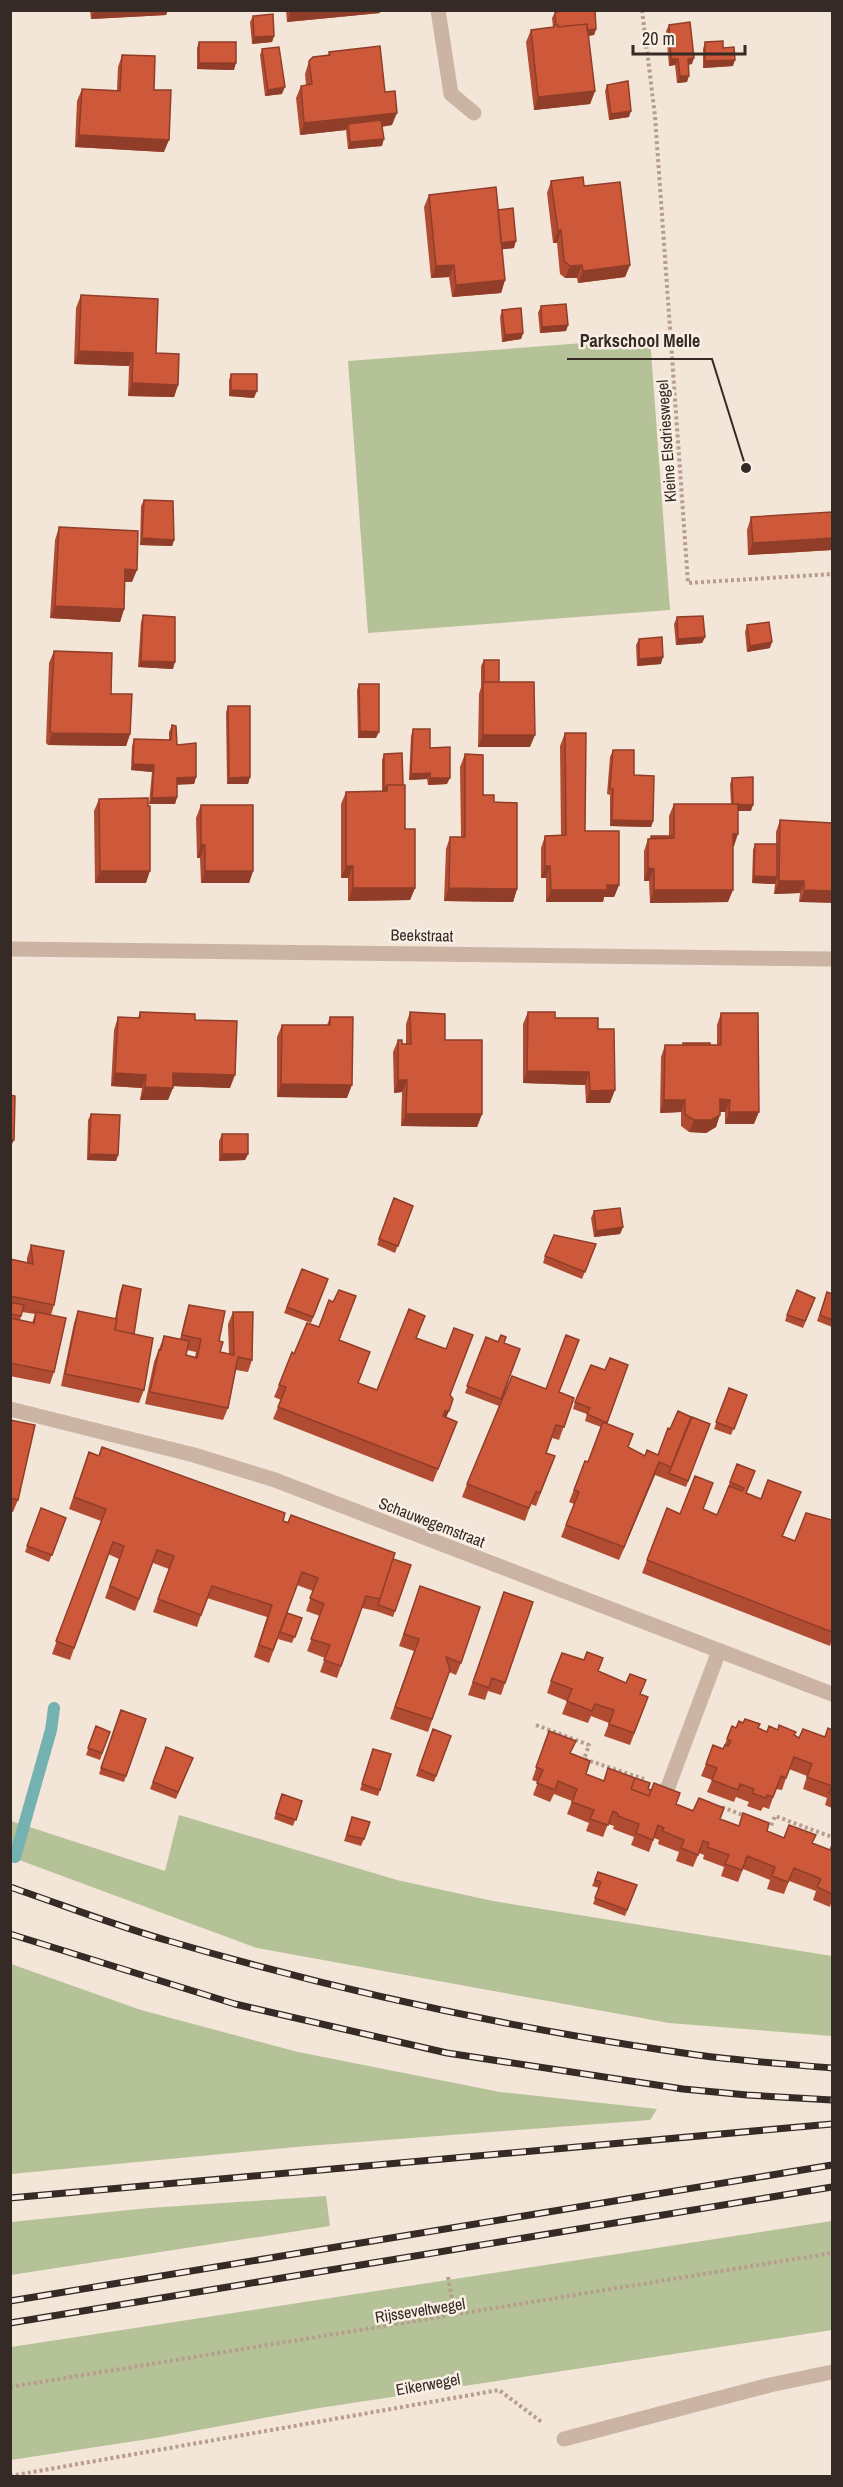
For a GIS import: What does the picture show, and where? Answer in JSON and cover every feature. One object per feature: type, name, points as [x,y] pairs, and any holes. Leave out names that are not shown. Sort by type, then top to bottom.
[{"type":"street","points":[[438,10],[451,94],[474,112]]},
{"type":"street","name":"Beekstraat","points":[[10,949],[832,959]]},
{"type":"street","name":"Schauwegemstraat","points":[[10,1409],[194,1455],[275,1480],[832,1694]]},
{"type":"street","points":[[668,1787],[719,1651]]},
{"type":"street","points":[[564,2439],[771,2385],[832,2372]]},
{"type":"path","name":"Kleine Elsdrieswegel","points":[[642,10],[656,116],[688,583],[832,574]]},
{"type":"path","name":"Rijsseveltwegel","points":[[10,2387],[832,2253]]},
{"type":"path","points":[[448,2277],[455,2316]]},
{"type":"path","name":"Eikerwegel","points":[[10,2476],[500,2390],[564,2439]]},
{"type":"green space","points":[[650,338],[670,610],[368,633],[348,361]]},
{"type":"green space","points":[[179,1815],[397,1880],[493,1901],[832,1956],[832,2036],[669,2023],[257,1948],[11,1857],[11,1821],[165,1871]]},
{"type":"green space","points":[[11,1964],[141,2010],[298,2052],[500,2092],[657,2109],[650,2120],[307,2146],[11,2174]]},
{"type":"green space","points":[[326,2196],[330,2226],[11,2275],[11,2222],[149,2208]]},
{"type":"green space","points":[[832,2221],[832,2330],[313,2409],[155,2438],[11,2460],[11,2347]]},
{"type":"building","points":[[595,10],[596,29],[587,30],[587,24],[558,27],[555,12]]},
{"type":"building","points":[[273,14],[274,36],[254,37],[253,16]]},
{"type":"building","points":[[690,22],[694,58],[688,59],[689,76],[680,76],[678,59],[671,59],[669,25]]},
{"type":"building","points":[[587,24],[595,91],[538,97],[531,30],[554,27],[554,25],[558,27]]},
{"type":"building","points":[[723,41],[723,48],[734,47],[735,60],[705,61],[705,42]]},
{"type":"building","points":[[199,42],[236,42],[236,63],[199,63]]},
{"type":"building","points":[[380,46],[385,92],[395,91],[397,113],[304,123],[301,86],[312,84],[309,61],[313,57],[330,55],[329,52]]},
{"type":"building","points":[[279,47],[285,87],[268,90],[262,49]]},
{"type":"building","points":[[122,55],[155,56],[154,90],[171,90],[169,140],[79,135],[82,89],[120,91]]},
{"type":"building","points":[[628,81],[631,111],[611,114],[607,85]]},
{"type":"building","points":[[381,120],[384,139],[350,142],[348,124]]},
{"type":"building","points":[[583,177],[584,186],[620,182],[630,265],[583,271],[582,265],[570,266],[564,261],[561,230],[558,231],[551,181]]},
{"type":"building","points":[[496,187],[505,280],[456,285],[454,265],[436,266],[429,195]]},
{"type":"building","points":[[513,208],[516,241],[501,243],[498,210]]},
{"type":"building","points":[[81,295],[158,299],[156,353],[179,354],[178,385],[132,383],[133,353],[79,351]]},
{"type":"building","points":[[566,304],[568,325],[542,327],[541,306]]},
{"type":"building","points":[[521,308],[523,333],[505,335],[502,310]]},
{"type":"building","points":[[231,374],[257,374],[257,391],[231,390]]},
{"type":"building","points":[[144,500],[173,501],[174,540],[142,538]]},
{"type":"building","points":[[832,512],[832,538],[753,543],[751,517]]},
{"type":"building","points":[[59,527],[138,531],[137,570],[125,569],[124,609],[55,606]]},
{"type":"building","points":[[143,615],[175,617],[175,662],[141,661]]},
{"type":"building","points":[[703,616],[705,637],[678,639],[677,617]]},
{"type":"building","points":[[769,622],[772,642],[750,646],[747,625]]},
{"type":"building","points":[[662,637],[663,657],[639,659],[639,639]]},
{"type":"building","points":[[54,651],[112,653],[111,694],[132,694],[130,734],[52,733],[50,731]]},
{"type":"building","points":[[484,660],[499,660],[499,682],[484,682]]},
{"type":"building","points":[[483,682],[534,682],[535,735],[483,735]]},
{"type":"building","points":[[359,684],[379,684],[379,732],[360,731]]},
{"type":"building","points":[[228,706],[250,706],[250,777],[229,778]]},
{"type":"building","points":[[172,725],[176,726],[177,745],[196,743],[196,777],[177,778],[177,797],[152,798],[154,765],[133,764],[134,739],[171,740]]},
{"type":"building","points":[[413,729],[430,729],[430,748],[450,747],[450,778],[430,778],[430,773],[411,774]]},
{"type":"building","points":[[565,733],[586,733],[585,831],[619,831],[619,885],[607,885],[607,890],[551,890],[550,866],[545,866],[545,836],[566,835]]},
{"type":"building","points":[[613,750],[634,750],[634,775],[654,776],[653,821],[612,820],[613,789],[610,788]]},
{"type":"building","points":[[402,753],[403,785],[387,785],[384,791],[384,754]]},
{"type":"building","points":[[465,754],[483,755],[483,795],[494,795],[494,802],[517,803],[517,889],[449,888],[450,837],[465,837]]},
{"type":"building","points":[[753,777],[753,805],[733,804],[732,778]]},
{"type":"building","points":[[387,785],[405,785],[405,829],[415,829],[415,888],[353,888],[353,866],[346,866],[346,792],[387,791]]},
{"type":"building","points":[[148,798],[150,871],[100,871],[99,799]]},
{"type":"building","points":[[674,804],[738,804],[738,834],[733,834],[733,890],[654,890],[654,869],[648,868],[648,839],[674,838]]},
{"type":"building","points":[[201,805],[253,805],[253,871],[205,871],[205,845],[201,845]]},
{"type":"building","points":[[780,820],[832,823],[832,891],[804,890],[804,881],[779,881]]},
{"type":"building","points":[[651,836],[672,836],[672,838],[651,838]]},
{"type":"building","points":[[755,844],[777,844],[777,877],[754,876]]},
{"type":"building","points":[[140,1012],[195,1014],[195,1020],[237,1021],[235,1075],[173,1073],[173,1088],[145,1087],[146,1075],[115,1073],[118,1017],[140,1018]]},
{"type":"building","points":[[410,1012],[445,1014],[445,1040],[482,1040],[482,1114],[406,1114],[407,1080],[398,1080],[398,1040],[402,1040],[402,1044],[411,1044]]},
{"type":"building","points":[[528,1012],[555,1012],[555,1018],[598,1018],[598,1029],[614,1029],[615,1090],[590,1091],[589,1072],[527,1071]]},
{"type":"building","points":[[721,1013],[758,1013],[759,1112],[729,1112],[730,1100],[720,1099],[720,1115],[711,1120],[694,1120],[685,1114],[685,1100],[664,1100],[665,1045],[721,1045]]},
{"type":"building","points":[[330,1017],[353,1017],[352,1085],[281,1084],[282,1025],[330,1025]]},
{"type":"building","points":[[683,1043],[710,1043],[710,1045],[683,1045]]},
{"type":"building","points":[[10,1095],[15,1096],[14,1140],[10,1140]]},
{"type":"building","points":[[91,1114],[120,1115],[118,1155],[89,1154]]},
{"type":"building","points":[[222,1134],[248,1134],[248,1154],[222,1154]]},
{"type":"building","points":[[394,1198],[413,1206],[398,1246],[379,1239]]},
{"type":"building","points":[[620,1208],[623,1227],[596,1231],[594,1211]]},
{"type":"building","points":[[554,1235],[596,1244],[585,1272],[545,1256]]},
{"type":"building","points":[[31,1245],[64,1251],[54,1305],[10,1296],[10,1259],[33,1264]]},
{"type":"building","points":[[302,1269],[328,1279],[313,1317],[287,1307]]},
{"type":"building","points":[[123,1285],[141,1289],[134,1334],[115,1330]]},
{"type":"building","points":[[339,1290],[356,1296],[339,1340],[370,1352],[358,1383],[377,1390],[409,1309],[425,1316],[416,1338],[446,1349],[454,1328],[473,1335],[450,1395],[453,1399],[449,1411],[445,1411],[443,1416],[457,1422],[438,1469],[278,1407],[286,1387],[279,1385],[307,1323],[319,1327],[329,1300],[333,1302]]},
{"type":"building","points":[[797,1290],[815,1298],[805,1321],[787,1315]]},
{"type":"building","points":[[827,1292],[832,1294],[832,1320],[820,1315]]},
{"type":"building","points":[[10,1302],[24,1305],[21,1316],[10,1314],[12,1303]]},
{"type":"building","points":[[189,1305],[225,1311],[219,1341],[223,1342],[220,1352],[234,1355],[233,1312],[253,1312],[252,1360],[238,1357],[228,1408],[150,1392],[164,1336],[189,1341],[186,1355],[197,1358],[201,1339],[182,1335]]},
{"type":"building","points":[[78,1311],[117,1319],[115,1330],[153,1338],[144,1390],[65,1374]]},
{"type":"building","points":[[36,1312],[66,1318],[54,1372],[10,1363],[10,1318],[34,1323]]},
{"type":"building","points":[[501,1335],[506,1337],[504,1343],[520,1349],[501,1399],[467,1386],[486,1337],[498,1342]]},
{"type":"building","points":[[566,1335],[579,1340],[559,1392],[574,1398],[564,1427],[556,1425],[546,1453],[555,1456],[540,1493],[536,1492],[529,1508],[467,1484],[512,1376],[546,1389]]},
{"type":"building","points":[[610,1358],[628,1365],[607,1423],[587,1414],[590,1408],[575,1402],[591,1365],[605,1370]]},
{"type":"building","points":[[729,1388],[747,1395],[734,1429],[716,1422]]},
{"type":"building","points":[[678,1411],[691,1417],[671,1467],[659,1462],[624,1547],[566,1525],[579,1492],[574,1490],[585,1461],[588,1462],[603,1422],[633,1434],[628,1447],[645,1456],[647,1450],[658,1455],[668,1428],[670,1429]]},
{"type":"building","points":[[692,1417],[710,1424],[688,1481],[669,1473]]},
{"type":"building","points":[[10,1420],[35,1425],[18,1500],[10,1498]]},
{"type":"building","points":[[102,1447],[285,1513],[283,1521],[288,1523],[291,1515],[395,1553],[380,1599],[366,1596],[341,1666],[324,1660],[330,1645],[311,1639],[324,1604],[310,1598],[318,1578],[302,1572],[273,1650],[259,1645],[272,1605],[212,1586],[201,1615],[158,1599],[174,1556],[157,1550],[139,1599],[110,1586],[124,1546],[113,1542],[74,1648],[56,1641],[106,1509],[74,1497],[89,1452],[99,1456]]},
{"type":"building","points":[[737,1464],[755,1471],[746,1493],[761,1499],[768,1480],[801,1492],[782,1536],[795,1541],[806,1513],[832,1520],[832,1632],[647,1560],[667,1508],[680,1514],[695,1476],[713,1483],[703,1509],[717,1515],[729,1486],[742,1491],[744,1488],[730,1482]]},
{"type":"building","points":[[41,1508],[66,1518],[52,1555],[27,1546]]},
{"type":"building","points":[[393,1559],[411,1565],[395,1611],[378,1605]]},
{"type":"building","points":[[420,1586],[480,1607],[461,1663],[446,1657],[450,1670],[432,1719],[395,1707],[419,1639],[404,1634]]},
{"type":"building","points":[[504,1592],[533,1602],[505,1683],[492,1678],[489,1688],[473,1682]]},
{"type":"building","points":[[287,1613],[302,1618],[295,1637],[280,1632]]},
{"type":"building","points":[[587,1652],[603,1658],[598,1671],[626,1683],[630,1674],[646,1680],[640,1694],[648,1697],[634,1733],[609,1724],[614,1710],[595,1704],[592,1711],[567,1701],[572,1689],[551,1681],[562,1653],[584,1660]]},
{"type":"building","points":[[121,1710],[146,1719],[126,1776],[101,1768]]},
{"type":"building","points":[[745,1719],[760,1724],[758,1728],[767,1732],[769,1726],[778,1730],[779,1725],[796,1732],[794,1735],[799,1738],[803,1729],[825,1737],[828,1728],[832,1730],[832,1786],[807,1777],[812,1764],[794,1757],[786,1778],[781,1776],[773,1797],[767,1795],[766,1798],[752,1793],[754,1789],[740,1784],[738,1790],[712,1780],[717,1768],[706,1764],[713,1745],[723,1749],[725,1745],[728,1746],[731,1741],[727,1739],[732,1726],[736,1728],[739,1721],[743,1723]]},
{"type":"building","points":[[96,1726],[110,1732],[102,1753],[88,1748]]},
{"type":"building","points":[[433,1729],[451,1736],[436,1776],[419,1769]]},
{"type":"building","points":[[549,1731],[576,1741],[570,1753],[590,1761],[586,1774],[604,1781],[608,1768],[635,1778],[631,1789],[649,1796],[654,1783],[680,1793],[676,1804],[693,1811],[699,1798],[724,1808],[720,1819],[739,1826],[743,1813],[769,1823],[767,1831],[784,1838],[789,1825],[816,1835],[812,1843],[830,1850],[832,1845],[832,1894],[817,1887],[821,1879],[794,1868],[788,1882],[772,1876],[775,1867],[747,1856],[742,1870],[725,1864],[729,1855],[707,1847],[709,1843],[703,1841],[698,1855],[681,1848],[684,1840],[662,1831],[664,1828],[658,1825],[653,1840],[636,1833],[639,1824],[618,1816],[613,1811],[608,1825],[590,1819],[594,1810],[572,1802],[577,1789],[558,1781],[555,1790],[537,1783],[543,1770],[536,1767]]},
{"type":"building","points":[[166,1747],[193,1758],[178,1792],[153,1782]]},
{"type":"building","points":[[373,1749],[391,1754],[380,1790],[362,1784]]},
{"type":"building","points":[[635,1778],[650,1783],[649,1796],[631,1789]]},
{"type":"building","points":[[282,1794],[302,1801],[296,1820],[276,1813]]},
{"type":"building","points":[[352,1817],[370,1822],[364,1839],[347,1835]]},
{"type":"building","points":[[598,1872],[637,1885],[627,1910],[595,1898],[601,1882],[595,1880]]},
{"type":"waterway","points":[[15,1857],[51,1730],[54,1708]]},
{"type":"railway","points":[[10,1887],[109,1922],[234,1960],[431,2008],[630,2045],[748,2061],[832,2068]]},
{"type":"railway","points":[[10,1934],[235,2004],[447,2053],[683,2089],[832,2100]]},
{"type":"railway","points":[[10,2198],[832,2124]]},
{"type":"railway","points":[[10,2301],[832,2165]]},
{"type":"railway","points":[[10,2323],[832,2187]]},
{"type":"place","name":"Parkschool Melle","points":[[746,468]]}]
